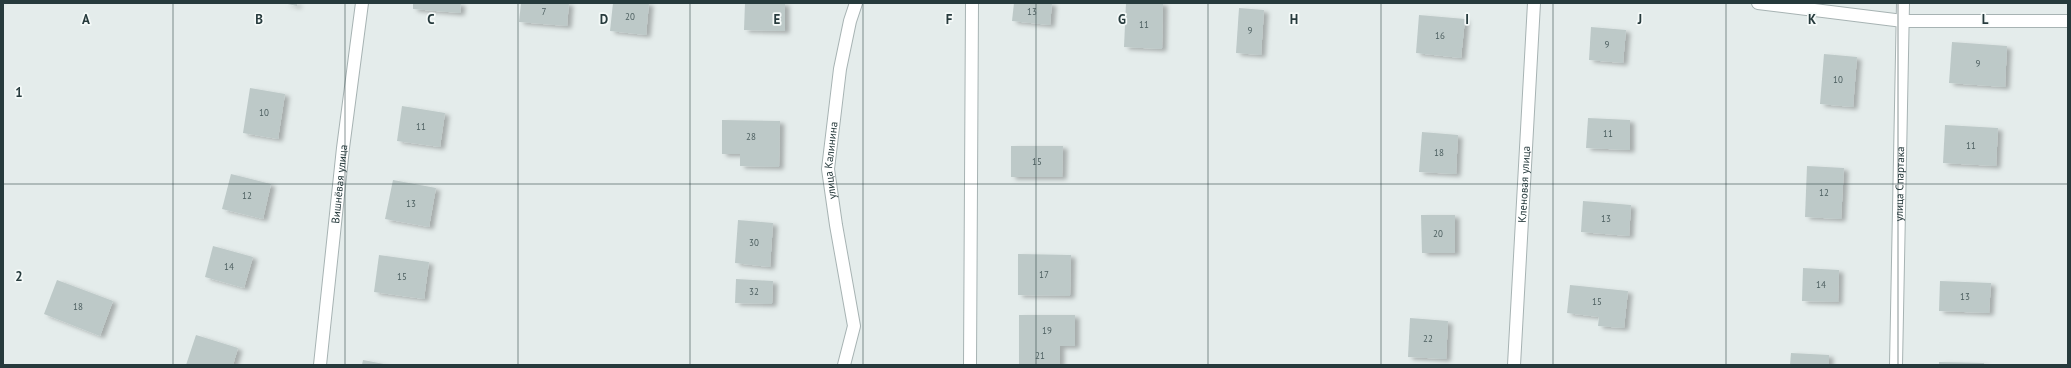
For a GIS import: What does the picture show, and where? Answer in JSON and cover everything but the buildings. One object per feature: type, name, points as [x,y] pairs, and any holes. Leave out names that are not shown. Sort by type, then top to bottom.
[{"type":"street","name":"Вишнёвая улица","points":[[320,365],[343,148],[362,3]]},
{"type":"street","name":"улица Калинина","points":[[844,365],[854,326],[836,225],[828,169],[840,69],[850,20],[856,3]]},
{"type":"street","points":[[970,365],[972,3]]},
{"type":"street","name":"Кленовая улица","points":[[1514,365],[1534,3]]},
{"type":"street","points":[[1758,3],[1903,21],[2068,21]]},
{"type":"street","name":"улица Спартака","points":[[1896,365],[1903,3]]}]
